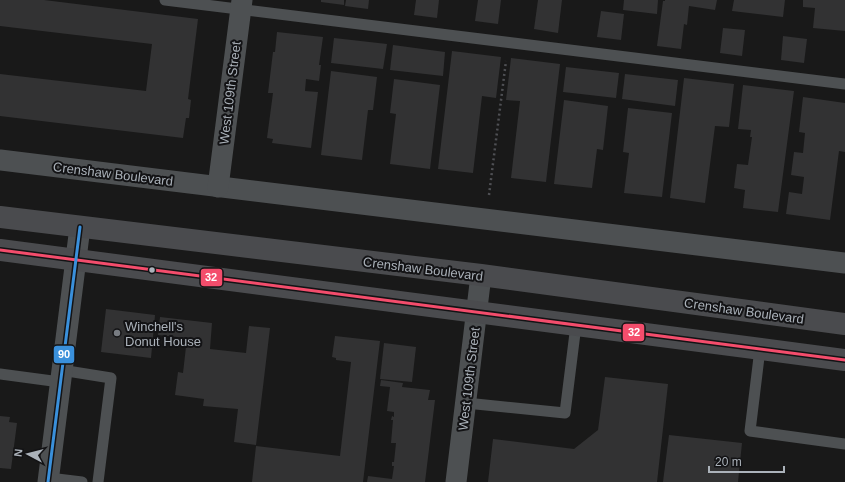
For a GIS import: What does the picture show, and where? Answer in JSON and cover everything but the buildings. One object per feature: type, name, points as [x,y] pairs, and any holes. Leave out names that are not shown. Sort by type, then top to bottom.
[{"type":"main road","name":"Crenshaw Boulevard","points":[[0,217],[481,276],[845,324]]},
{"type":"main road","points":[[0,250],[845,360]]},
{"type":"street","name":"West 109th Street","points":[[218,187],[241,5]]},
{"type":"street","name":"Crenshaw Boulevard","points":[[0,160],[845,263]]},
{"type":"street","points":[[48,480],[80,227]]},
{"type":"street","name":"West 109th Street","points":[[456,482],[481,276]]},
{"type":"lane","points":[[165,0],[241,5],[508,43],[845,84]]},
{"type":"lane","points":[[466,403],[565,414],[576,325]]},
{"type":"lane","points":[[760,349],[750,431],[845,444]]},
{"type":"lane","points":[[0,374],[111,378],[98,482]]},
{"type":"lane","points":[[48,480],[82,482]]},
{"type":"path","points":[[489,195],[508,43]]},
{"type":"transit line","name":"90","points":[[48,482],[80,227]]},
{"type":"transit line","name":"32","points":[[0,250],[845,360]]},
{"type":"place","name":"Winchell's Donut House","points":[[117,333]]}]
